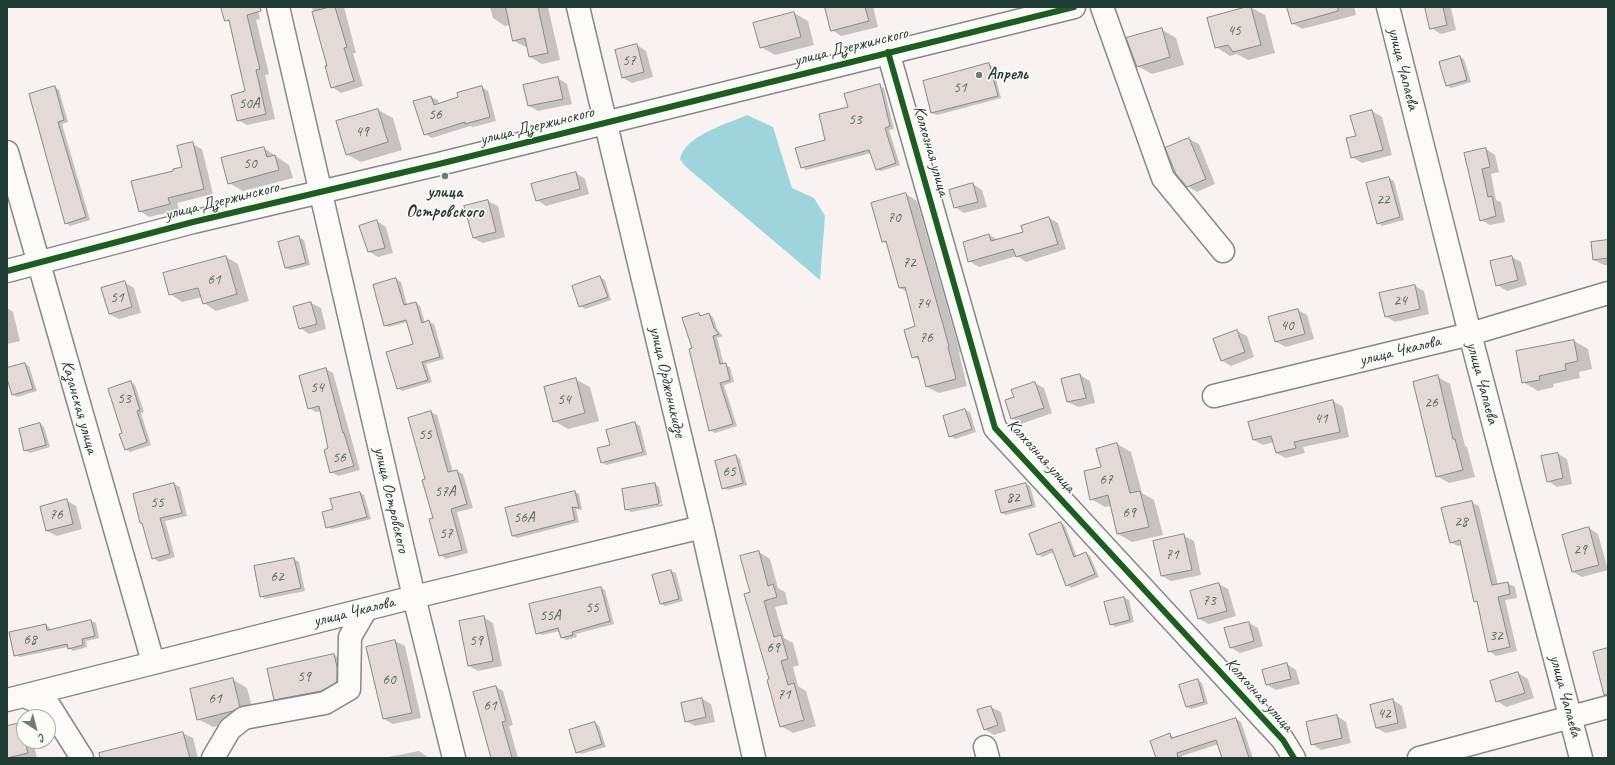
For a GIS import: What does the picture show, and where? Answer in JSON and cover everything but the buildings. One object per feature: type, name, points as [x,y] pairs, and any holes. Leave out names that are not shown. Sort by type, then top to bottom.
[{"type":"street","name":"улица Островского","points":[[278,7],[414,597],[454,758]]},
{"type":"street","name":"улица Орджоникидзе","points":[[578,7],[702,527],[754,758]]},
{"type":"street","name":"улица Дзержинского","points":[[7,271],[193,222],[439,164],[888,52],[1010,14],[1074,7]]},
{"type":"street","points":[[1102,7],[1163,178],[1223,251]]},
{"type":"street","name":"улица Чапаева","points":[[1388,7],[1470,334],[1581,758]]},
{"type":"street","name":"Колхозная улица","points":[[888,52],[995,428],[1283,740],[1294,758]]},
{"type":"street","name":"Казанская улица","points":[[7,152],[153,662]]},
{"type":"street","name":"улица Чкалова","points":[[1214,396],[1470,334],[1608,293]]},
{"type":"street","name":"улица Чкалова","points":[[16,698],[153,662],[702,527]]},
{"type":"street","points":[[214,758],[230,729],[244,718],[325,703],[350,689],[350,637],[366,609]]},
{"type":"street","points":[[16,698],[50,707],[82,758]]},
{"type":"street","points":[[1419,758],[1608,706]]},
{"type":"water","points":[[747,115],[773,127],[792,188],[814,198],[825,216],[820,280],[685,166],[680,159],[683,151],[698,137]]},
{"type":"cycle path","points":[[7,271],[193,222],[439,164],[1074,7]]},
{"type":"cycle path","points":[[888,52],[995,428],[1283,740],[1294,758]]},
{"type":"place","name":"Апрель","points":[[979,75]]},
{"type":"place","name":"улица Островского","points":[[445,176]]}]
